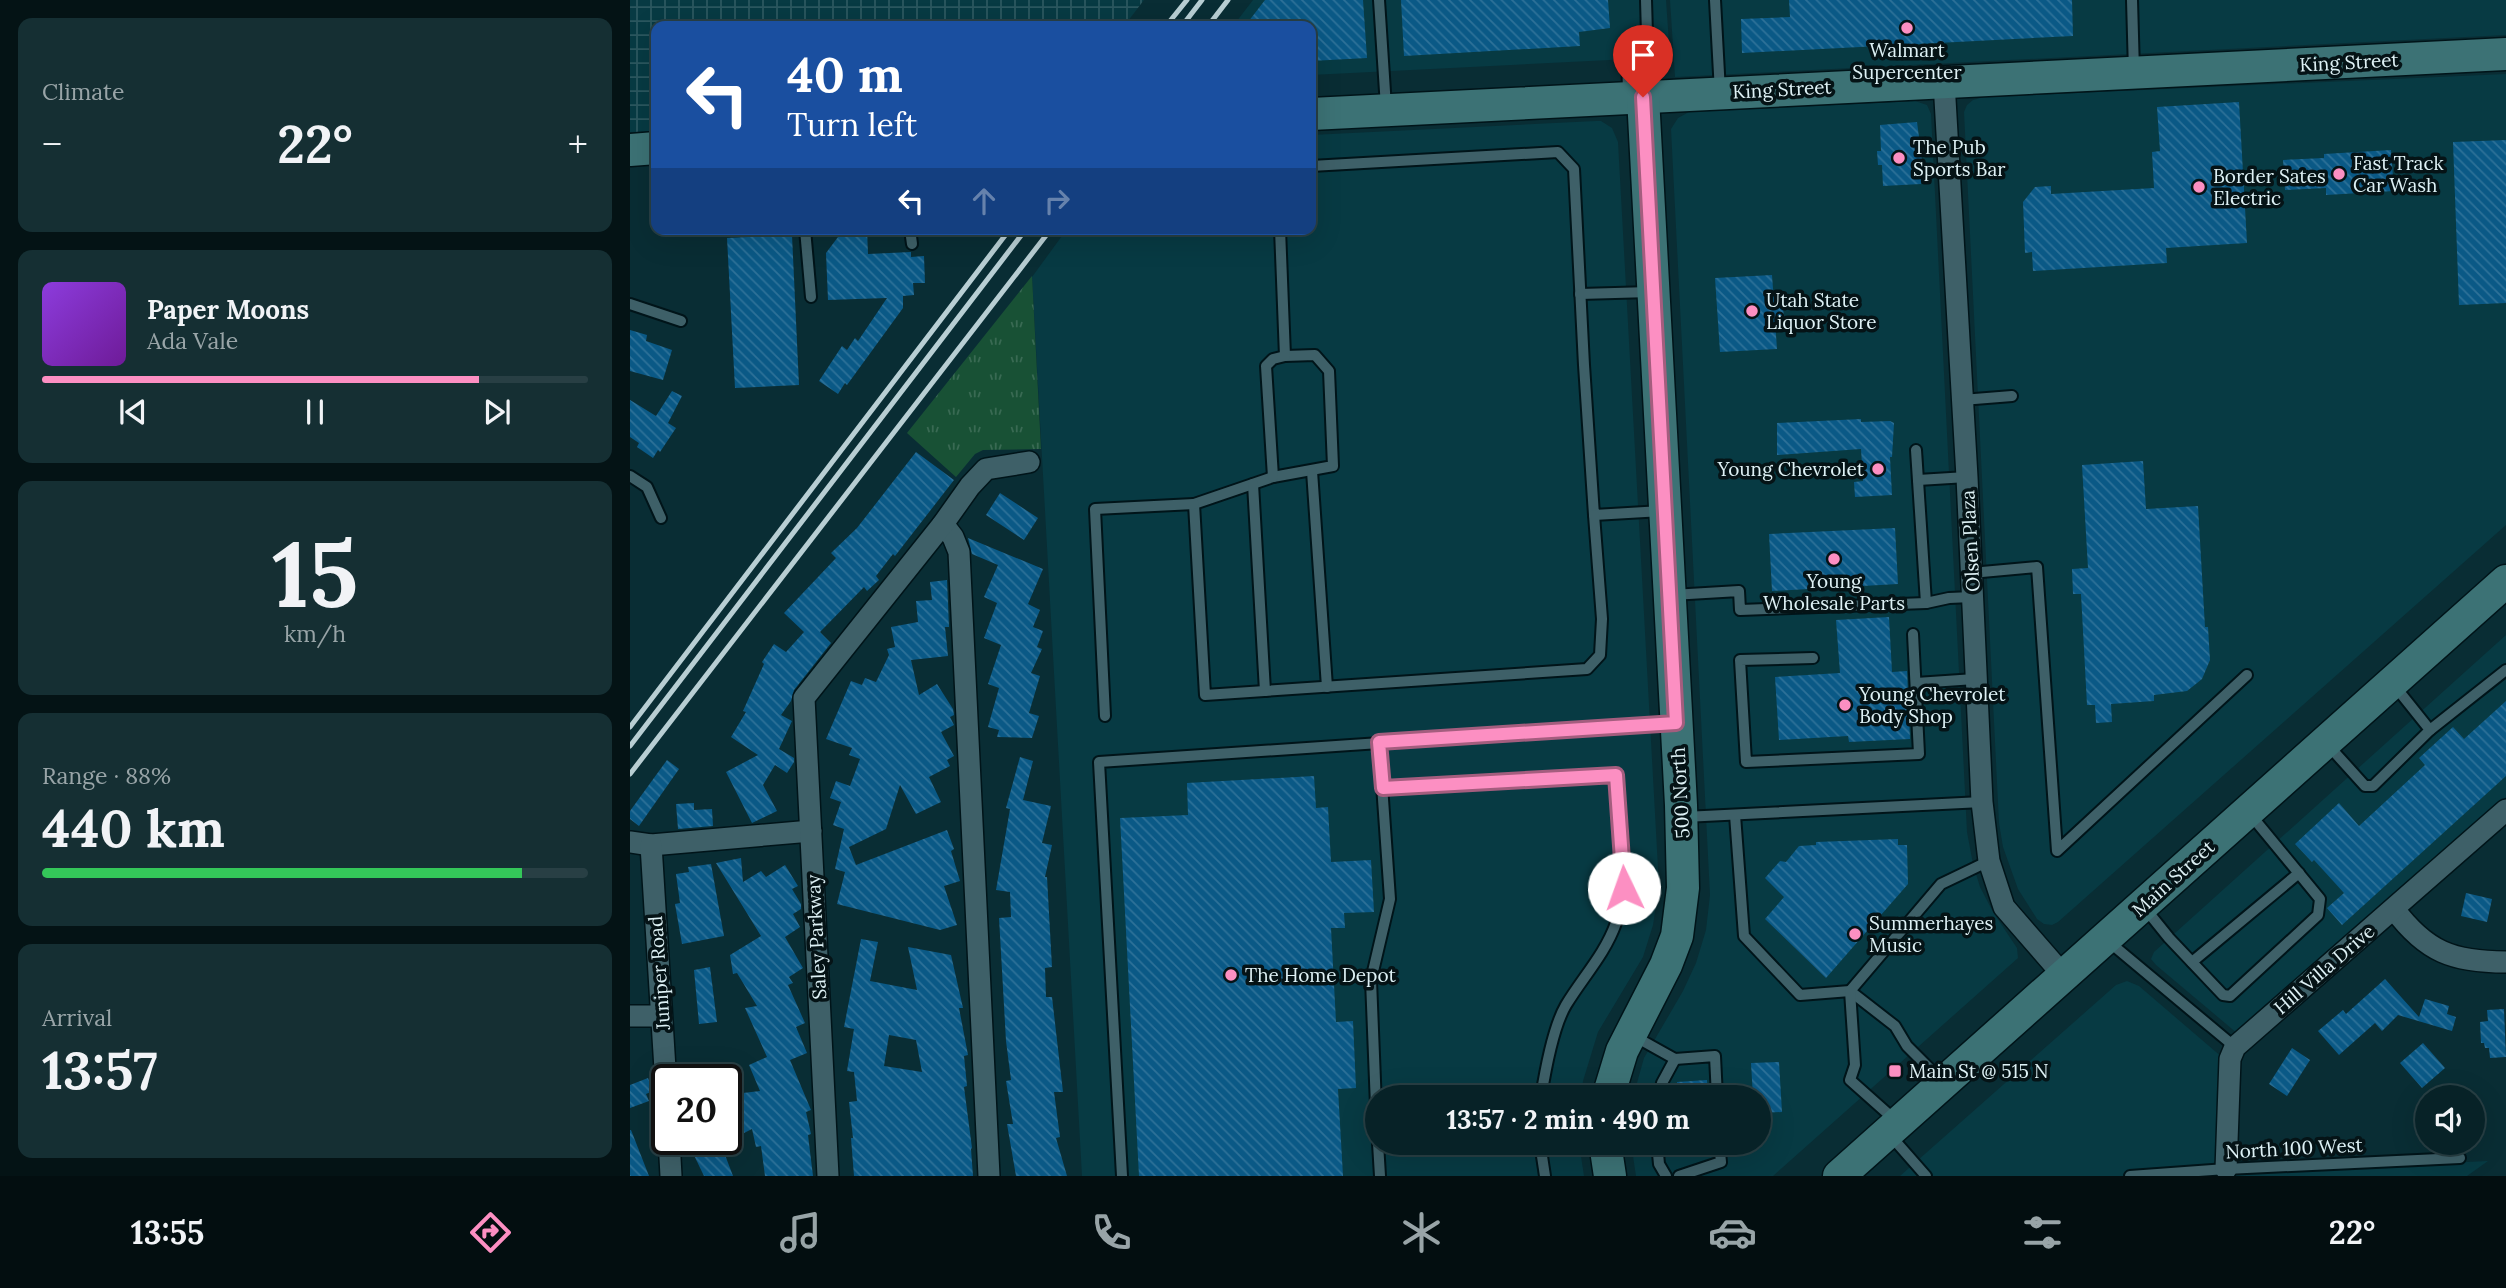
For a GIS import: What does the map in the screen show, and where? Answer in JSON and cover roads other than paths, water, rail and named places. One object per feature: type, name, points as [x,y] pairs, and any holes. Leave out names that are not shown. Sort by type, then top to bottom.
[{"type":"street","name":"King Street","points":[[1316,114],[2506,54]]},
{"type":"street","name":"Olsen Plaza","points":[[1944,82],[1967,477],[1982,802],[1989,861],[2004,907],[2064,976]]},
{"type":"street","name":"500 North","points":[[1611,1085],[1629,1033],[1666,965],[1677,936],[1683,888],[1682,818],[1653,292],[1635,97]]},
{"type":"street","points":[[630,150],[651,148]]},
{"type":"street","points":[[989,1176],[959,552],[953,537],[943,524],[970,486],[986,469],[1029,462]]},
{"type":"street","name":"Saley Parkway","points":[[828,1176],[804,698],[943,524]]},
{"type":"street","name":"Main Street","points":[[1839,1176],[2506,581]]},
{"type":"street","name":"Hill Villa Drive","points":[[2235,1047],[2506,810]]},
{"type":"street","points":[[640,844],[811,831]]},
{"type":"street","name":"Juniper Road","points":[[640,844],[664,1064]]},
{"type":"street","points":[[2393,909],[2409,928],[2435,950],[2474,962],[2506,962]]},
{"type":"street","points":[[630,1016],[661,1016]]},
{"type":"street","points":[[2226,1169],[2230,1059],[2235,1047]]},
{"type":"street","points":[[670,1155],[671,1176]]},
{"type":"street","points":[[1607,1155],[1610,1176]]},
{"type":"lane","points":[[1379,0],[1386,110]]},
{"type":"lane","points":[[1635,97],[1627,48],[1647,34],[1646,0]]},
{"type":"lane","points":[[1715,0],[1720,92]]},
{"type":"lane","points":[[2132,0],[2134,72]]},
{"type":"lane","points":[[1194,504],[1205,695],[1587,669],[1600,655],[1601,631],[1574,169],[1558,152],[1316,166]]},
{"type":"lane","points":[[806,235],[811,297]]},
{"type":"lane","points":[[911,235],[912,244]]},
{"type":"lane","points":[[1280,235],[1285,356]]},
{"type":"lane","points":[[1580,293],[1653,292]]},
{"type":"lane","points":[[630,304],[681,321]]},
{"type":"lane","points":[[1105,716],[1095,509],[1194,504],[1273,477],[1333,466],[1329,371],[1315,355],[1285,356],[1273,359],[1266,366],[1273,477]]},
{"type":"lane","points":[[1962,400],[2012,396]]},
{"type":"lane","points":[[1916,450],[1926,603]]},
{"type":"lane","points":[[1312,471],[1326,687]]},
{"type":"lane","points":[[630,476],[647,486],[661,518]]},
{"type":"lane","points":[[1918,480],[1967,477]]},
{"type":"lane","points":[[1253,484],[1265,691]]},
{"type":"lane","points":[[1594,515],[1665,511]]},
{"type":"lane","points":[[1971,573],[2037,567],[2057,851],[2246,675]]},
{"type":"lane","points":[[1670,595],[1739,591],[1740,610],[1926,603],[1948,598],[1972,597]]},
{"type":"lane","points":[[1813,658],[1740,660],[1746,762],[1919,754],[1913,634]]},
{"type":"lane","points":[[2326,743],[2365,786],[2373,786],[2430,730],[2506,670]]},
{"type":"lane","points":[[1916,683],[1975,679]]},
{"type":"lane","points":[[2392,682],[2430,730]]},
{"type":"lane","points":[[1122,1176],[1099,762],[1676,723]]},
{"type":"lane","points":[[1375,1085],[1371,980],[1390,900],[1379,742]]},
{"type":"lane","points":[[1383,788],[1616,775],[1624,888],[1617,922],[1605,948],[1565,1007],[1546,1066],[1543,1085]]},
{"type":"lane","points":[[1682,818],[1982,802]]},
{"type":"lane","points":[[2142,905],[2223,995],[2230,996],[2318,915],[2320,899],[2248,812]]},
{"type":"lane","points":[[1735,815],[1744,936],[1800,995],[1850,991],[1895,1026],[1907,1046],[1944,1083]]},
{"type":"lane","points":[[1926,1176],[1894,1128],[1850,1080],[1855,1065],[1850,991],[1941,884],[1989,861]]},
{"type":"lane","points":[[2192,962],[2299,873]]},
{"type":"lane","points":[[2105,939],[2235,1047]]},
{"type":"lane","points":[[1629,1033],[1675,1059],[1715,1056],[1716,1085]]},
{"type":"lane","points":[[1662,1085],[1675,1059]]},
{"type":"lane","points":[[1379,1155],[1380,1176]]},
{"type":"lane","points":[[1542,1155],[1545,1176]]},
{"type":"lane","points":[[1658,1155],[1659,1164],[1666,1176]]},
{"type":"lane","points":[[1679,1176],[1720,1162],[1720,1155]]},
{"type":"lane","name":"North 100 West","points":[[2130,1176],[2460,1158]]},
{"type":"railway","points":[[1170,21],[1187,0]]},
{"type":"railway","points":[[1186,21],[1202,0]]},
{"type":"railway","points":[[1212,21],[1228,0]]},
{"type":"railway","points":[[630,727],[1005,235]]},
{"type":"railway","points":[[630,746],[1021,235]]},
{"type":"railway","points":[[630,774],[1046,235]]},
{"type":"place","name":"Walmart Supercenter","points":[[1907,28]]},
{"type":"place","name":"The Pub Sports Bar","points":[[1899,158]]},
{"type":"place","name":"Fast Track Car Wash","points":[[2339,174]]},
{"type":"place","name":"Border Sates Electric","points":[[2199,187]]},
{"type":"place","name":"Utah State Liquor Store","points":[[1752,311]]},
{"type":"place","name":"Young Chevrolet","points":[[1878,469]]},
{"type":"place","name":"Young Wholesale Parts","points":[[1834,559]]},
{"type":"place","name":"Young Chevrolet Body Shop","points":[[1845,705]]},
{"type":"place","name":"Summerhayes Music","points":[[1855,934]]},
{"type":"place","name":"The Home Depot","points":[[1231,975]]},
{"type":"place","name":"Main St @ 515 N","points":[[1895,1071]]}]
